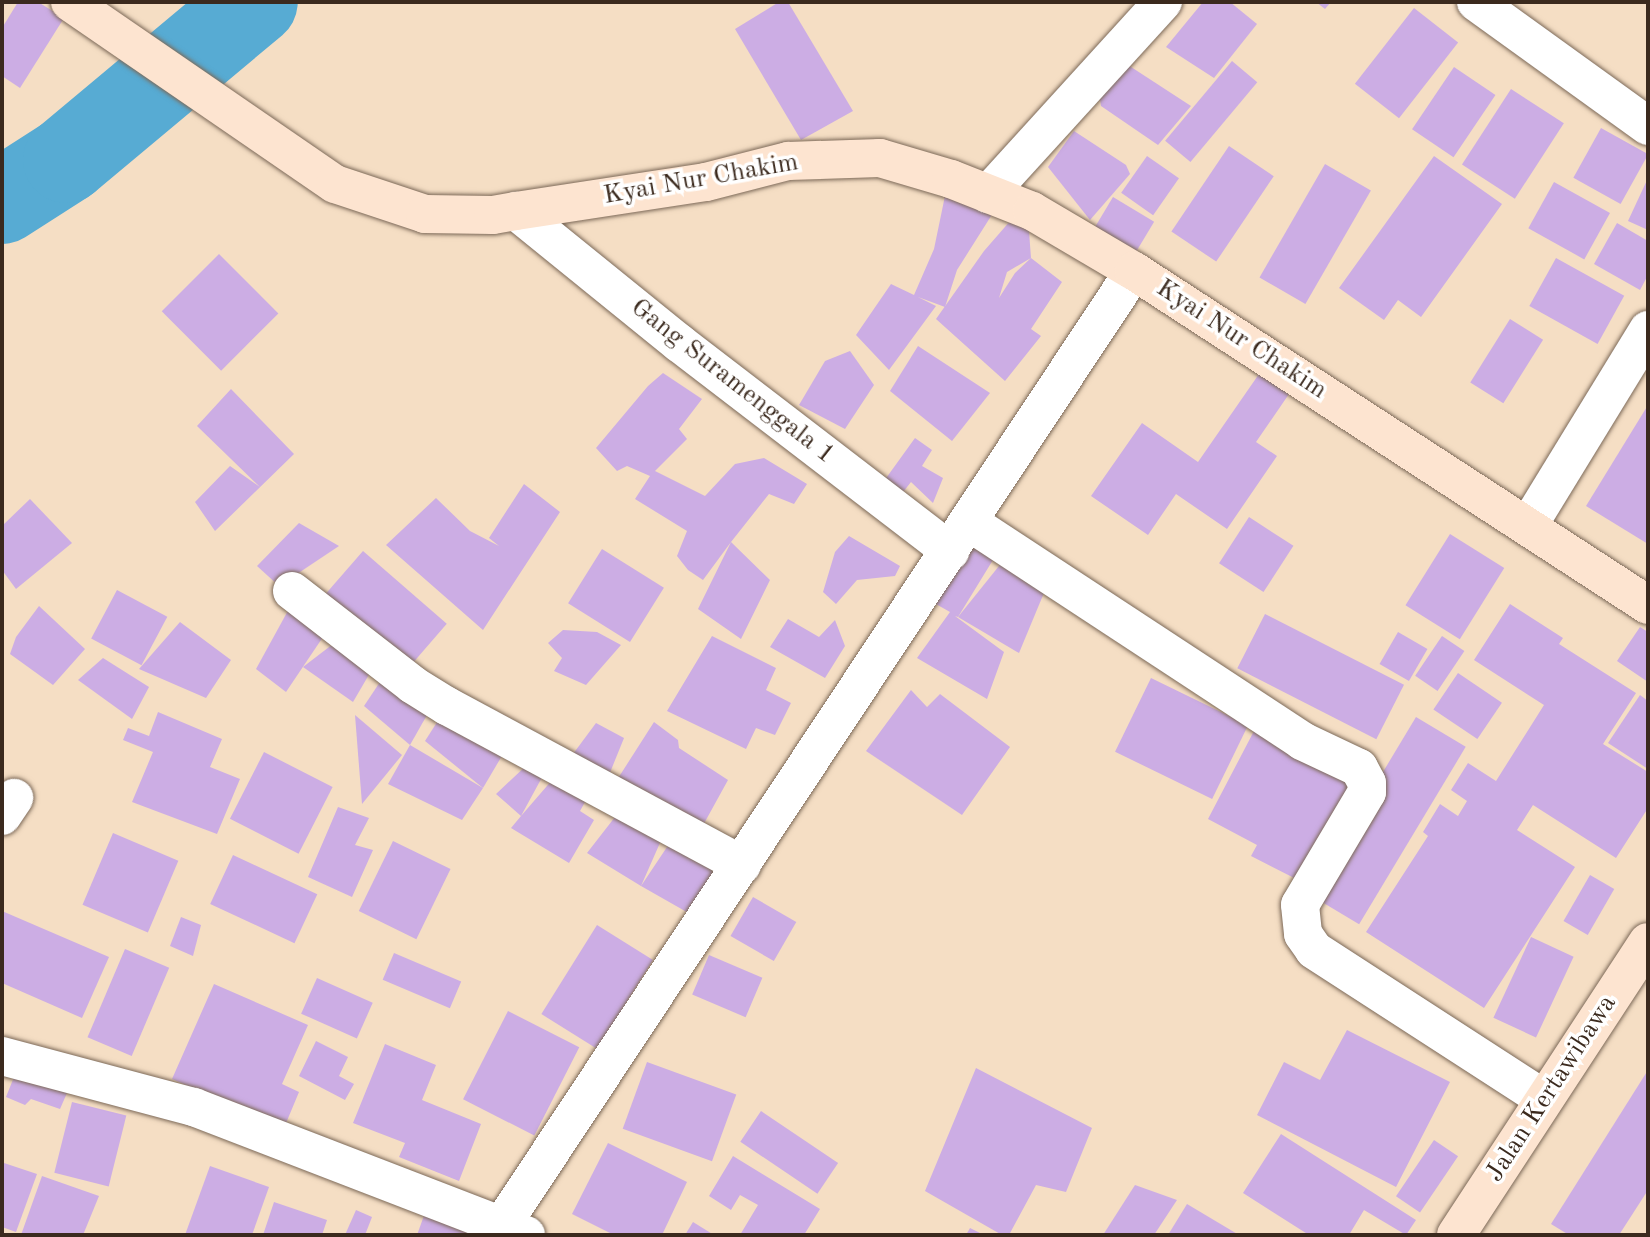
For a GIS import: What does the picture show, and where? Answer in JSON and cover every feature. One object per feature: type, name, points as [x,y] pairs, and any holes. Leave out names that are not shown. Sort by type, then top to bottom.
[{"type":"street","name":"Kyai Nur Chakim","points":[[70,2],[335,184],[425,214],[492,215],[706,182],[788,160],[880,158],[988,194],[1032,211],[1134,271],[1648,606]]},
{"type":"street","points":[[988,194],[1163,2]]},
{"type":"street","points":[[1476,2],[1648,126]]},
{"type":"street","name":"Gang Suramenggala 1","points":[[516,211],[679,343],[960,536],[1302,741],[1359,768],[1367,783],[1367,792],[1300,905],[1303,934],[1314,950],[1544,1099]]},
{"type":"street","points":[[2,1056],[194,1107],[514,1230],[742,865],[1134,271]]},
{"type":"street","points":[[1528,526],[1648,330]]},
{"type":"street","points":[[292,591],[413,685],[447,706],[742,865]]},
{"type":"street","name":"Jalan Kertawibawa","points":[[1456,1235],[1648,942]]},
{"type":"building","points":[[18,2],[38,2],[64,18],[20,88],[2,76],[2,28]]},
{"type":"building","points":[[779,2],[788,2],[853,111],[801,140],[735,29]]},
{"type":"building","points":[[1203,2],[1230,2],[1257,24],[1214,78],[1166,47]]},
{"type":"building","points":[[1316,2],[1331,2],[1325,9]]},
{"type":"building","points":[[1414,8],[1458,42],[1399,118],[1355,84]]},
{"type":"building","points":[[1232,61],[1257,82],[1190,162],[1165,141]]},
{"type":"building","points":[[1128,65],[1191,106],[1158,145],[1101,106],[1100,99]]},
{"type":"building","points":[[1454,67],[1495,95],[1454,157],[1412,129]]},
{"type":"building","points":[[1511,89],[1564,123],[1515,199],[1462,164]]},
{"type":"building","points":[[1601,128],[1648,154],[1621,204],[1573,178]]},
{"type":"building","points":[[1074,131],[1126,165],[1130,174],[1090,220],[1048,167]]},
{"type":"building","points":[[1229,146],[1274,176],[1216,262],[1171,231]]},
{"type":"building","points":[[1147,156],[1179,178],[1153,215],[1121,193]]},
{"type":"building","points":[[1434,156],[1502,204],[1421,317],[1398,300],[1384,320],[1339,288]]},
{"type":"building","points":[[1325,164],[1371,190],[1305,304],[1260,277]]},
{"type":"building","points":[[1648,178],[1648,230],[1628,221]]},
{"type":"building","points":[[1554,182],[1610,213],[1584,259],[1528,228]]},
{"type":"building","points":[[946,191],[993,213],[957,270],[945,307],[918,297],[936,306],[889,370],[856,335],[891,284],[914,295],[934,249]]},
{"type":"building","points":[[1113,197],[1154,222],[1133,257],[1092,232]]},
{"type":"building","points":[[1011,220],[1029,231],[1031,258],[1062,282],[1031,329],[1041,336],[1005,381],[936,319],[984,251]],"holes":[[[1031,258],[1015,273],[999,298],[1007,272]]]},
{"type":"building","points":[[1617,223],[1648,241],[1648,275],[1640,290],[1594,264]]},
{"type":"building","points":[[219,254],[278,313],[221,371],[162,311]]},
{"type":"building","points":[[1556,258],[1624,296],[1598,344],[1529,306]]},
{"type":"building","points":[[1510,319],[1543,340],[1503,403],[1470,383]]},
{"type":"building","points":[[918,346],[990,393],[952,441],[890,391]]},
{"type":"building","points":[[850,351],[874,385],[845,429],[799,405],[825,361]]},
{"type":"building","points":[[663,373],[702,399],[679,429],[687,439],[655,471],[705,496],[735,464],[764,458],[807,484],[794,504],[769,494],[703,580],[688,570],[677,556],[687,531],[635,499],[650,476],[627,466],[617,471],[596,448],[648,386]]},
{"type":"building","points":[[1259,374],[1289,394],[1256,442],[1277,456],[1227,529],[1176,494],[1148,535],[1091,496],[1142,423],[1198,462]]},
{"type":"building","points":[[231,389],[294,454],[215,531],[195,502],[230,466],[260,487],[197,426]]},
{"type":"building","points":[[1648,405],[1648,544],[1586,506]]},
{"type":"building","points":[[915,438],[932,450],[922,466],[943,478],[933,503],[911,482],[900,496],[884,481]]},
{"type":"building","points":[[524,484],[560,512],[483,630],[386,545],[436,498],[470,531],[499,546],[489,538]]},
{"type":"building","points":[[30,499],[72,543],[16,589],[2,570],[2,526]]},
{"type":"building","points":[[1249,517],[1293,546],[1263,592],[1219,563]]},
{"type":"building","points":[[299,523],[339,546],[279,586],[257,566]]},
{"type":"building","points":[[1450,534],[1504,568],[1460,639],[1405,605]]},
{"type":"building","points":[[849,536],[900,566],[895,576],[857,580],[836,604],[823,592],[835,552]]},
{"type":"building","points":[[973,537],[996,555],[958,617],[955,616],[1004,652],[987,699],[917,658],[950,612],[927,599]]},
{"type":"building","points":[[731,542],[770,580],[741,639],[698,609]]},
{"type":"building","points":[[602,549],[664,588],[630,642],[568,603]]},
{"type":"building","points":[[363,551],[447,624],[403,674],[320,601]]},
{"type":"building","points":[[1003,561],[1046,588],[1019,653],[958,617]]},
{"type":"building","points":[[117,590],[167,617],[142,665],[91,639]]},
{"type":"building","points":[[1510,604],[1563,638],[1559,644],[1636,693],[1603,744],[1648,772],[1648,808],[1616,858],[1533,805],[1517,830],[1575,867],[1484,1008],[1366,932],[1428,836],[1423,832],[1440,804],[1458,816],[1467,801],[1451,790],[1468,763],[1496,781],[1544,705],[1474,660]]},
{"type":"building","points":[[39,606],[85,649],[53,685],[10,654],[16,637]]},
{"type":"building","points":[[290,607],[323,637],[286,692],[256,669]]},
{"type":"building","points":[[1265,614],[1404,685],[1376,739],[1237,668]]},
{"type":"building","points":[[788,619],[819,637],[835,620],[845,646],[825,678],[770,647]]},
{"type":"building","points":[[180,622],[231,660],[206,698],[139,669]]},
{"type":"building","points":[[1640,627],[1648,632],[1648,682],[1617,661]]},
{"type":"building","points":[[563,630],[597,632],[621,645],[586,685],[554,671],[562,658],[548,643]]},
{"type":"building","points":[[1398,632],[1427,649],[1409,681],[1380,664]]},
{"type":"building","points":[[712,636],[776,668],[766,690],[791,703],[775,735],[756,728],[746,749],[667,711]]},
{"type":"building","points":[[1442,636],[1464,651],[1438,691],[1415,676]]},
{"type":"building","points":[[333,644],[374,666],[353,702],[303,667]]},
{"type":"building","points":[[103,658],[149,687],[132,719],[78,680]]},
{"type":"building","points":[[1458,673],[1502,703],[1477,739],[1433,709]]},
{"type":"building","points":[[1151,678],[1248,725],[1212,799],[1115,752]]},
{"type":"building","points":[[382,679],[427,715],[410,745],[364,706]]},
{"type":"building","points":[[911,690],[927,707],[940,694],[1010,747],[962,815],[866,751]]},
{"type":"building","points":[[1640,695],[1648,701],[1648,769],[1608,743]]},
{"type":"building","points":[[158,712],[222,739],[210,767],[240,779],[217,834],[132,802],[153,752],[123,740],[128,728],[149,736]]},
{"type":"building","points":[[355,715],[402,755],[362,804]]},
{"type":"building","points":[[441,716],[506,749],[483,788],[425,741]]},
{"type":"building","points":[[1416,717],[1466,747],[1359,924],[1309,894]]},
{"type":"building","points":[[654,722],[678,740],[679,748],[728,780],[701,829],[615,783]]},
{"type":"building","points":[[596,723],[624,738],[607,780],[573,754]]},
{"type":"building","points":[[1254,731],[1357,784],[1306,884],[1251,856],[1257,845],[1208,819]]},
{"type":"building","points":[[410,745],[483,788],[462,820],[388,784]]},
{"type":"building","points":[[264,752],[333,787],[299,854],[230,819]]},
{"type":"building","points":[[529,763],[546,770],[521,816],[496,794]]},
{"type":"building","points":[[553,779],[590,793],[580,811],[594,820],[569,863],[511,828]]},
{"type":"building","points":[[338,807],[369,818],[355,845],[373,850],[352,897],[308,877]]},
{"type":"building","points":[[622,808],[663,836],[641,886],[587,853]]},
{"type":"building","points":[[113,833],[178,861],[148,933],[83,905]]},
{"type":"building","points":[[673,838],[719,860],[692,915],[641,886]]},
{"type":"building","points":[[393,841],[451,869],[416,939],[359,911]]},
{"type":"building","points":[[233,855],[317,894],[294,943],[210,904]]},
{"type":"building","points":[[1590,875],[1614,889],[1588,935],[1564,921]]},
{"type":"building","points":[[753,897],[796,922],[774,961],[730,936]]},
{"type":"building","points":[[2,911],[109,957],[82,1018],[2,983]]},
{"type":"building","points":[[181,917],[201,925],[193,956],[170,946]]},
{"type":"building","points":[[597,925],[653,960],[597,1049],[541,1014]]},
{"type":"building","points":[[1531,937],[1574,957],[1536,1038],[1493,1018]]},
{"type":"building","points":[[125,949],[169,968],[132,1056],[87,1037]]},
{"type":"building","points":[[394,953],[461,982],[450,1008],[383,980]]},
{"type":"building","points":[[709,955],[762,978],[746,1017],[692,995]]},
{"type":"building","points":[[317,978],[373,1003],[357,1038],[301,1014]]},
{"type":"building","points":[[214,984],[308,1025],[282,1084],[299,1092],[284,1128],[172,1079]]},
{"type":"building","points":[[508,1011],[579,1047],[534,1136],[463,1099]]},
{"type":"building","points":[[1347,1030],[1450,1082],[1396,1187],[1257,1115],[1284,1062],[1320,1080]]},
{"type":"building","points":[[316,1041],[348,1057],[339,1076],[354,1084],[345,1100],[299,1076]]},
{"type":"building","points":[[385,1044],[436,1065],[422,1100],[481,1124],[459,1181],[399,1157],[405,1143],[353,1123]]},
{"type":"building","points":[[647,1062],[736,1094],[712,1161],[623,1129]]},
{"type":"building","points":[[976,1068],[1092,1128],[1066,1192],[1036,1185],[1009,1235],[1002,1235],[925,1191]]},
{"type":"building","points":[[1648,1070],[1648,1190],[1619,1235],[1569,1235],[1551,1224]]},
{"type":"building","points":[[9,1071],[67,1093],[60,1109],[31,1099],[25,1105],[6,1097],[14,1077]]},
{"type":"building","points":[[72,1102],[126,1116],[109,1186],[54,1173]]},
{"type":"building","points":[[761,1111],[838,1163],[817,1194],[740,1142]]},
{"type":"building","points":[[1281,1134],[1416,1220],[1406,1235],[1364,1210],[1349,1235],[1309,1235],[1243,1193]]},
{"type":"building","points":[[1434,1140],[1458,1156],[1420,1213],[1396,1196]]},
{"type":"building","points":[[608,1143],[687,1182],[662,1235],[614,1235],[572,1214]]},
{"type":"building","points":[[733,1156],[820,1209],[804,1235],[740,1235],[758,1205],[740,1195],[731,1210],[709,1196]]},
{"type":"building","points":[[4,1163],[37,1174],[16,1232],[2,1227]]},
{"type":"building","points":[[210,1166],[269,1187],[252,1235],[185,1235]]},
{"type":"building","points":[[42,1176],[99,1196],[83,1235],[21,1235]]},
{"type":"building","points":[[1135,1185],[1177,1200],[1154,1235],[1103,1235]]},
{"type":"building","points":[[274,1202],[327,1220],[322,1235],[263,1235]]},
{"type":"building","points":[[1187,1204],[1239,1235],[1168,1235]]},
{"type":"building","points":[[356,1210],[372,1217],[365,1235],[345,1235]]},
{"type":"building","points":[[426,1210],[481,1235],[417,1235]]},
{"type":"building","points":[[693,1222],[714,1235],[685,1235]]},
{"type":"building","points":[[970,1228],[984,1235],[966,1235]]},
{"type":"waterway","points":[[2,201],[66,160],[255,2]]}]
